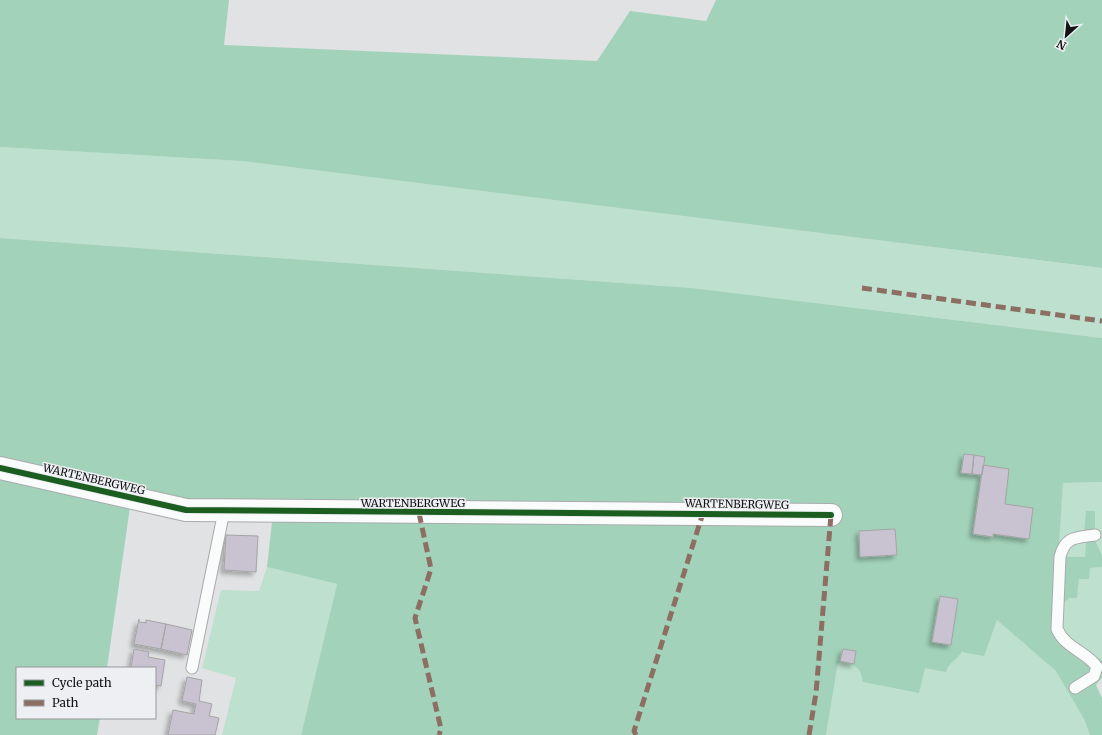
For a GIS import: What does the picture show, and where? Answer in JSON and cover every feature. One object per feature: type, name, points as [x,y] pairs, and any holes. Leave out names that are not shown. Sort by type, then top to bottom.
[{"type":"street","name":"WARTENBERGWEG","points":[[0,468],[186,510],[832,515]]},
{"type":"lane","points":[[192,668],[224,511]]},
{"type":"lane","points":[[1075,688],[1094,676],[1097,667],[1073,649],[1060,635],[1057,629],[1060,557],[1062,547],[1070,540],[1095,535]]},
{"type":"green space","points":[[0,0],[229,0],[224,45],[597,61],[630,11],[706,21],[716,0],[1102,0],[1102,268],[241,161],[0,147]]},
{"type":"green space","points":[[0,147],[241,161],[1102,268],[1102,338],[692,288],[0,238]]},
{"type":"green space","points":[[0,238],[692,288],[1102,338],[1102,482],[1063,483],[1059,544],[1068,536],[1084,532],[1086,511],[1095,511],[1095,540],[1102,555],[1102,567],[1090,568],[1089,579],[1079,579],[1077,598],[1070,598],[1063,603],[1062,620],[1068,636],[1073,641],[1102,660],[1102,678],[1096,685],[1102,698],[1102,735],[1090,735],[1084,719],[1056,671],[997,620],[984,656],[962,652],[949,666],[946,672],[925,668],[919,693],[863,682],[859,669],[854,665],[840,662],[838,663],[826,735],[301,735],[337,584],[267,567],[273,513],[131,500],[107,667],[16,667],[16,719],[100,719],[97,735],[0,735]],"holes":[[[1086,540],[1085,557],[1064,557],[1070,544]]]},
{"type":"green space","points":[[1102,482],[1102,555],[1095,540],[1095,511],[1084,533],[1058,544],[1063,483]]},
{"type":"green space","points":[[1086,540],[1085,557],[1064,557],[1070,544]]},
{"type":"green space","points":[[267,567],[337,584],[301,735],[222,735],[236,678],[202,668],[221,590],[259,591]]},
{"type":"green space","points":[[1102,567],[1102,660],[1073,641],[1068,636],[1062,623],[1062,617],[1063,603],[1070,598],[1079,579],[1090,568]]},
{"type":"green space","points":[[997,620],[1057,671],[1084,719],[1090,735],[826,735],[838,663],[840,661],[854,664],[861,671],[948,666]]},
{"type":"building","points":[[964,454],[974,455],[972,474],[961,473]]},
{"type":"building","points":[[974,455],[985,457],[982,475],[972,474]]},
{"type":"building","points":[[983,465],[1009,469],[1005,504],[1033,508],[1029,539],[993,534],[993,537],[973,534]]},
{"type":"building","points":[[895,529],[897,555],[860,557],[859,531]]},
{"type":"building","points":[[226,535],[258,536],[256,572],[224,570]]},
{"type":"building","points":[[940,596],[958,599],[951,645],[932,642]]},
{"type":"building","points":[[139,619],[139,622],[146,623],[146,620],[166,624],[161,649],[134,644]]},
{"type":"building","points":[[166,624],[192,630],[187,655],[161,649]]},
{"type":"building","points":[[134,649],[149,652],[148,657],[165,660],[161,686],[156,685],[156,667],[131,667]]},
{"type":"building","points":[[843,649],[856,651],[854,664],[840,661]]},
{"type":"building","points":[[187,677],[202,680],[199,701],[212,704],[209,716],[219,718],[215,735],[168,735],[173,710],[194,714],[196,704],[182,701]]},
{"type":"marked path","points":[[862,288],[1102,321]]},
{"type":"marked path","points":[[419,513],[431,569],[415,618],[441,729],[439,735]]},
{"type":"marked path","points":[[636,735],[634,731],[703,513]]},
{"type":"marked path","points":[[809,735],[816,693],[831,515]]},
{"type":"cycle path","points":[[0,468],[186,510],[831,515]]}]
